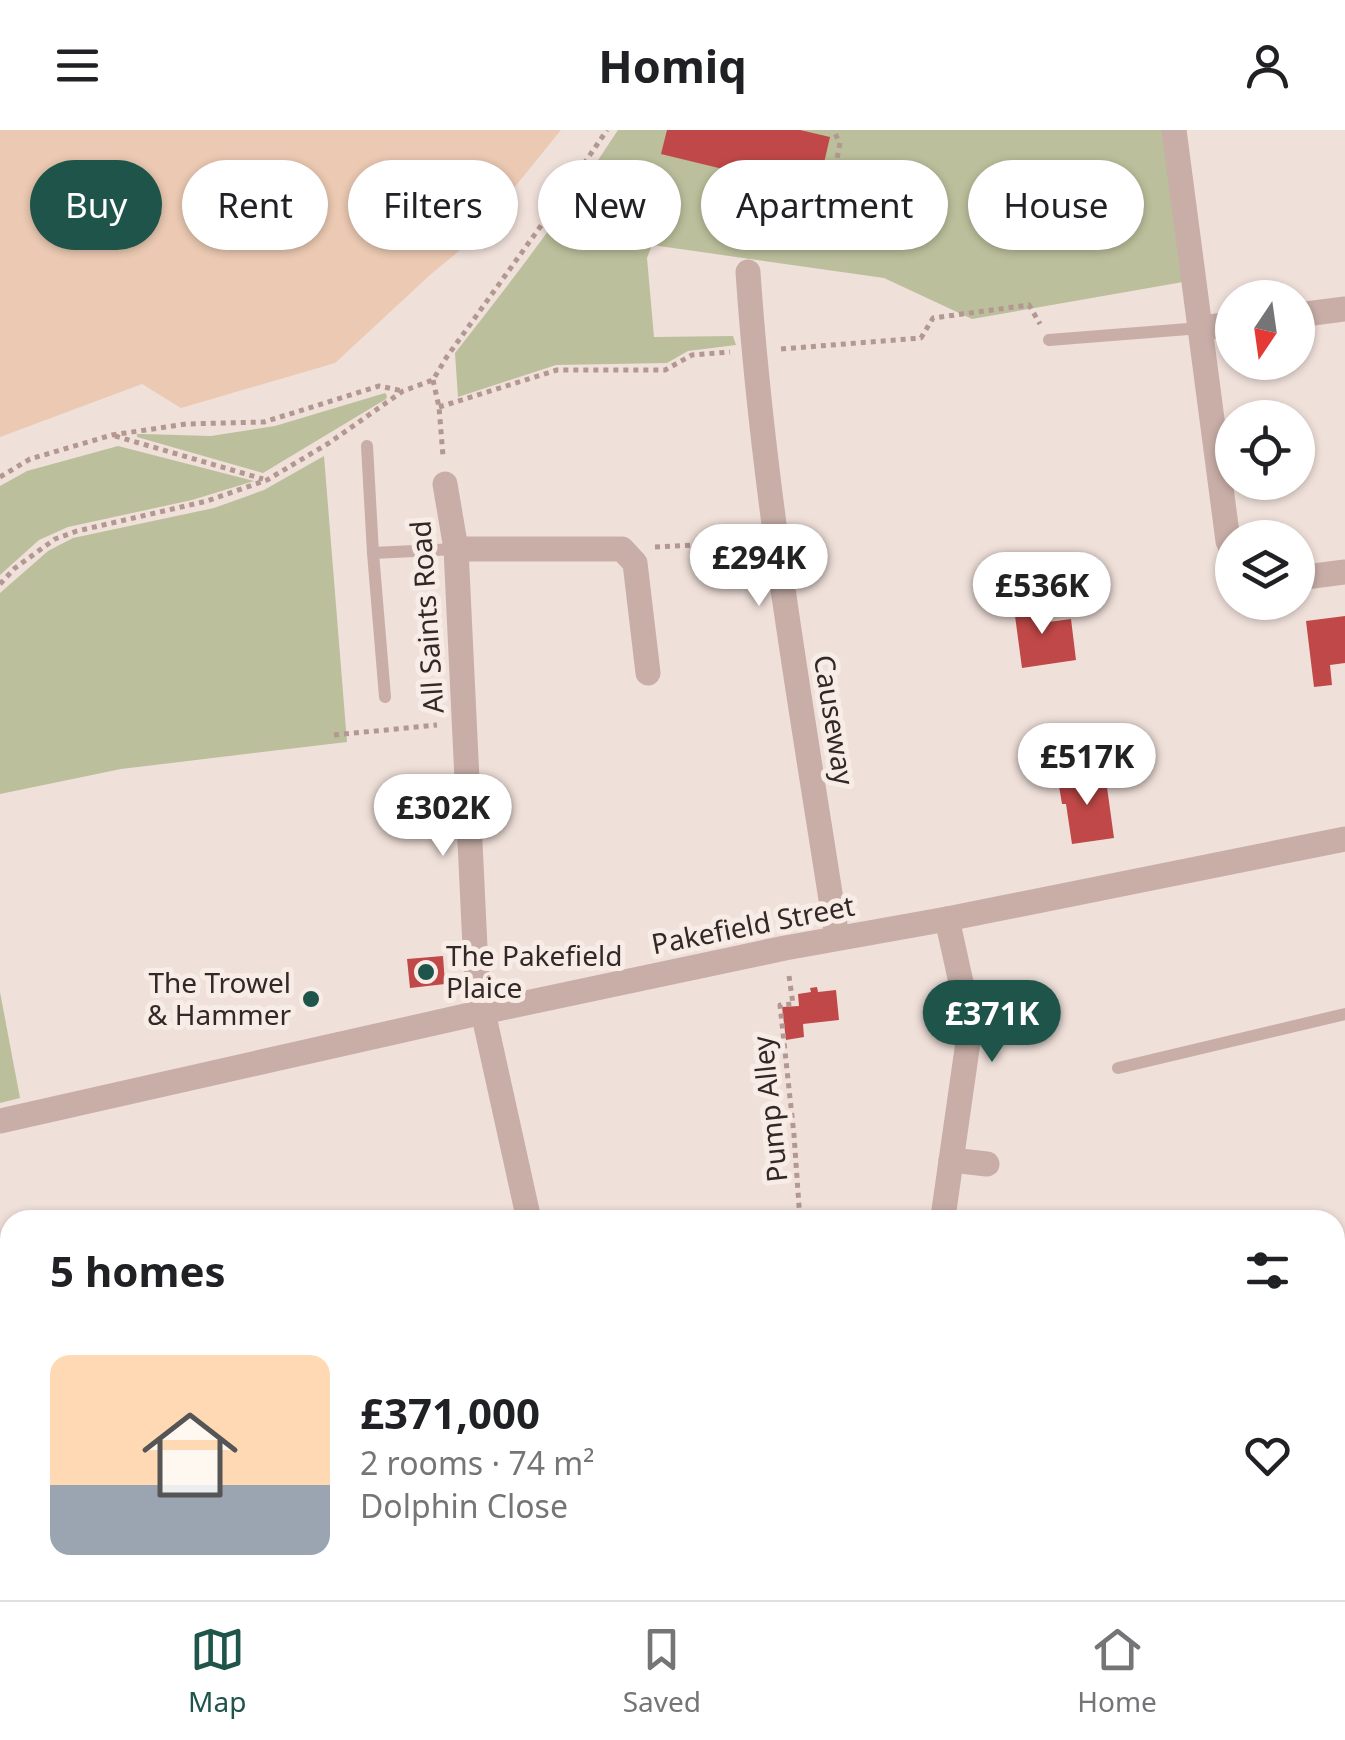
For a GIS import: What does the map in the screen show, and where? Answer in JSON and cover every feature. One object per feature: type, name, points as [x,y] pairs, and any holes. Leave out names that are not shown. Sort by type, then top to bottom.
[{"type":"street","points":[[1174,130],[1225,520]]},
{"type":"street","name":"Causeway","points":[[748,272],[776,540],[837,938]]},
{"type":"street","points":[[1315,313],[1345,309]]},
{"type":"street","points":[[1202,328],[1215,326]]},
{"type":"street","name":"All Saints Road","points":[[445,484],[456,549],[476,968],[527,1210]]},
{"type":"street","points":[[456,549],[622,549],[636,563],[648,673]]},
{"type":"street","points":[[1315,576],[1345,572]]},
{"type":"street","name":"Pakefield Street","points":[[0,1121],[784,948],[1345,839]]},
{"type":"street","points":[[944,1210],[968,1042],[968,1014],[947,919]]},
{"type":"street","points":[[951,1160],[988,1164]]},
{"type":"lane","points":[[1049,340],[1202,328]]},
{"type":"lane","points":[[367,446],[385,698]]},
{"type":"lane","points":[[373,553],[456,549]]},
{"type":"lane","points":[[1118,1068],[1345,1014]]},
{"type":"path","points":[[0,584],[54,538],[207,502],[266,480],[329,444],[404,391],[432,380],[606,130]]},
{"type":"path","points":[[833,130],[840,143],[837,160]]},
{"type":"path","points":[[748,272],[754,250]]},
{"type":"path","points":[[432,380],[439,407],[445,484]]},
{"type":"path","points":[[0,477],[30,458],[112,435],[186,424],[264,422],[379,386],[404,391]]},
{"type":"path","points":[[112,435],[266,480]]},
{"type":"path","points":[[622,549],[776,540]]},
{"type":"path","points":[[334,734],[464,722]]},
{"type":"path","name":"Pump Alley","points":[[784,948],[793,1004],[780,1006],[799,1210]]},
{"type":"green space","points":[[618,130],[1164,130],[1183,282],[972,319],[884,278],[681,249],[681,160],[597,160]]},
{"type":"green space","points":[[538,244],[538,250],[650,250],[647,258],[654,337],[733,336],[736,345],[688,351],[667,363],[556,365],[458,397],[455,353]]},
{"type":"green space","points":[[385,393],[386,399],[263,473],[137,437],[211,436],[275,426]]},
{"type":"green space","points":[[118,446],[254,481],[192,500],[68,527],[39,540],[0,575],[0,486],[27,471]]},
{"type":"green space","points":[[324,456],[347,742],[121,769],[0,794],[0,593],[48,551],[73,538],[214,508],[264,490]]},
{"type":"green space","points":[[0,992],[20,1098],[0,1103]]},
{"type":"sand","points":[[0,130],[561,130],[518,183],[518,160],[348,160],[348,250],[460,250],[335,363],[181,408],[142,384],[0,437]]},
{"type":"building","points":[[667,130],[800,130],[830,137],[825,160],[701,160],[701,164],[661,154]]},
{"type":"building","points":[[1037,598],[1041,623],[1071,619],[1076,660],[1022,668],[1013,601]]},
{"type":"building","points":[[1345,616],[1345,663],[1330,665],[1332,685],[1314,687],[1306,621]]},
{"type":"building","points":[[1100,774],[1101,781],[1106,780],[1114,838],[1072,844],[1058,780]]},
{"type":"building","name":"The Pakefield Plaice","points":[[443,956],[445,984],[410,988],[407,959]]},
{"type":"building","points":[[817,987],[818,992],[836,990],[839,1020],[803,1024],[804,1037],[786,1040],[782,1007],[799,1006],[798,994]]},
{"type":"place","name":"The Pakefield Plaice","points":[[426,972]]},
{"type":"place","name":"The Trowel & Hammer","points":[[311,999]]}]
